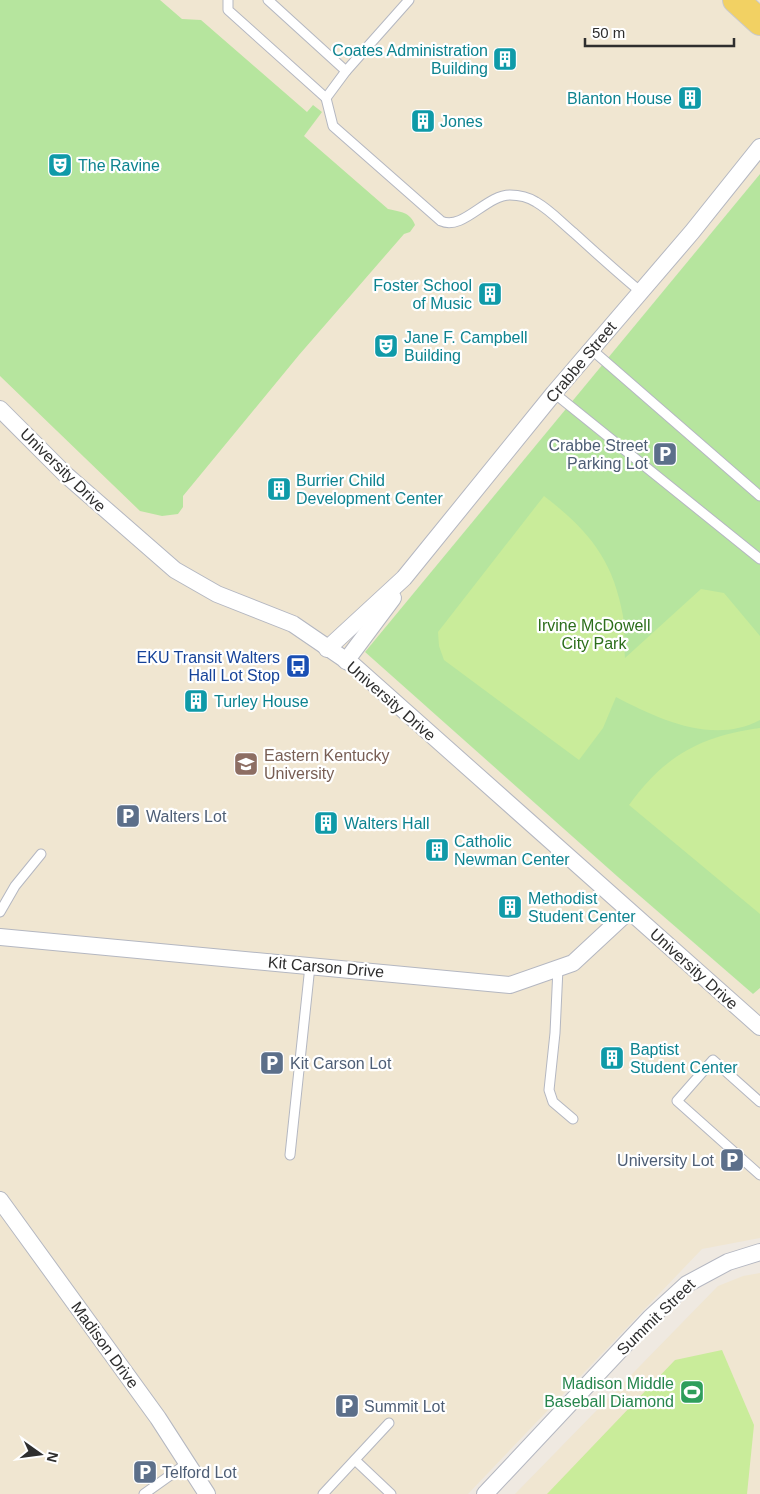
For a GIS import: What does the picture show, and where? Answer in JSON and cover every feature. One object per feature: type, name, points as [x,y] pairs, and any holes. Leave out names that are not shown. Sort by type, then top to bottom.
[{"type":"main road","points":[[736,0],[760,22]]},
{"type":"street","name":"Crabbe Street","points":[[327,649],[404,578],[590,349],[641,292],[760,147]]},
{"type":"street","name":"University Drive","points":[[0,409],[65,474],[175,570],[217,594],[292,624],[346,661],[760,1028]]},
{"type":"street","name":"Crabbe Street","points":[[346,661],[392,600],[404,578]]},
{"type":"street","name":"Kit Carson Drive","points":[[0,937],[510,985],[573,963],[629,911]]},
{"type":"street","name":"Madison Drive","points":[[0,1200],[158,1418],[207,1494]]},
{"type":"street","name":"Summit Street","points":[[485,1494],[650,1318],[687,1284],[728,1262],[760,1252]]},
{"type":"lane","points":[[228,0],[228,10],[326,98],[333,126],[441,221],[453,222],[464,219],[488,201],[499,197],[509,195],[529,198],[548,210],[641,292]]},
{"type":"lane","points":[[268,0],[346,71]]},
{"type":"lane","points":[[326,98],[346,71],[409,0]]},
{"type":"lane","points":[[590,349],[760,496]]},
{"type":"lane","points":[[554,393],[758,555]]},
{"type":"lane","points":[[0,912],[15,886],[41,854]]},
{"type":"lane","points":[[290,1155],[310,966]]},
{"type":"lane","points":[[558,968],[555,1033],[549,1090],[553,1102],[573,1119]]},
{"type":"lane","points":[[760,1102],[713,1060],[677,1101],[760,1175]]},
{"type":"lane","points":[[323,1494],[389,1423]]},
{"type":"lane","points":[[355,1460],[392,1494]]},
{"type":"lane","points":[[144,1494],[186,1464]]},
{"type":"shaded area","name":"Eastern Kentucky University","points":[[0,0],[760,0],[760,174],[365,652],[753,994],[760,988],[760,1238],[702,1249],[468,1494],[0,1494]]},
{"type":"shaded area","name":"Madison Middle Baseball Diamond","points":[[760,1273],[760,1494],[515,1494],[718,1286],[743,1276]]},
{"type":"green space","name":"The Ravine","points":[[0,0],[160,0],[182,19],[201,20],[307,112],[313,105],[322,112],[304,136],[388,209],[408,215],[415,225],[410,232],[404,234],[299,355],[183,496],[183,507],[178,514],[162,516],[140,511],[0,376]]},
{"type":"green space","name":"Irvine McDowell City Park","points":[[760,174],[760,988],[753,994],[365,652]]},
{"type":"green space","points":[[544,496],[574,521],[586,534],[596,547],[613,578],[623,616],[625,658],[701,589],[724,593],[760,636],[760,720],[742,727],[724,730],[705,730],[668,721],[616,697],[603,728],[579,760],[444,660],[439,646],[438,632]]},
{"type":"green space","points":[[760,728],[760,914],[629,805],[656,773],[686,751],[720,737]]},
{"type":"green space","name":"Madison Middle Baseball Diamond","points":[[722,1350],[754,1425],[747,1494],[547,1494],[675,1360]]},
{"type":"place","name":"Coates Administration Building","points":[[505,59]]},
{"type":"place","name":"Blanton House","points":[[690,98]]},
{"type":"place","name":"Jones","points":[[423,121]]},
{"type":"place","name":"The Ravine","points":[[60,165]]},
{"type":"place","name":"Foster School of Music","points":[[490,294]]},
{"type":"place","name":"Jane F. Campbell Building","points":[[386,346]]},
{"type":"place","name":"Crabbe Street Parking Lot","points":[[665,454]]},
{"type":"place","name":"Burrier Child Development Center","points":[[279,489]]},
{"type":"place","name":"EKU Transit Walters Hall Lot Stop","points":[[298,666]]},
{"type":"place","name":"Turley House","points":[[196,701]]},
{"type":"place","name":"Eastern Kentucky University","points":[[246,764]]},
{"type":"place","name":"Walters Lot","points":[[128,816]]},
{"type":"place","name":"Walters Hall","points":[[326,823]]},
{"type":"place","name":"Catholic Newman Center","points":[[437,850]]},
{"type":"place","name":"Methodist Student Center","points":[[510,907]]},
{"type":"place","name":"Baptist Student Center","points":[[612,1058]]},
{"type":"place","name":"Kit Carson Lot","points":[[272,1063]]},
{"type":"place","name":"University Lot","points":[[732,1160]]},
{"type":"place","name":"Madison Middle Baseball Diamond","points":[[692,1392]]},
{"type":"place","name":"Summit Lot","points":[[347,1406]]},
{"type":"place","name":"Telford Lot","points":[[145,1472]]}]
